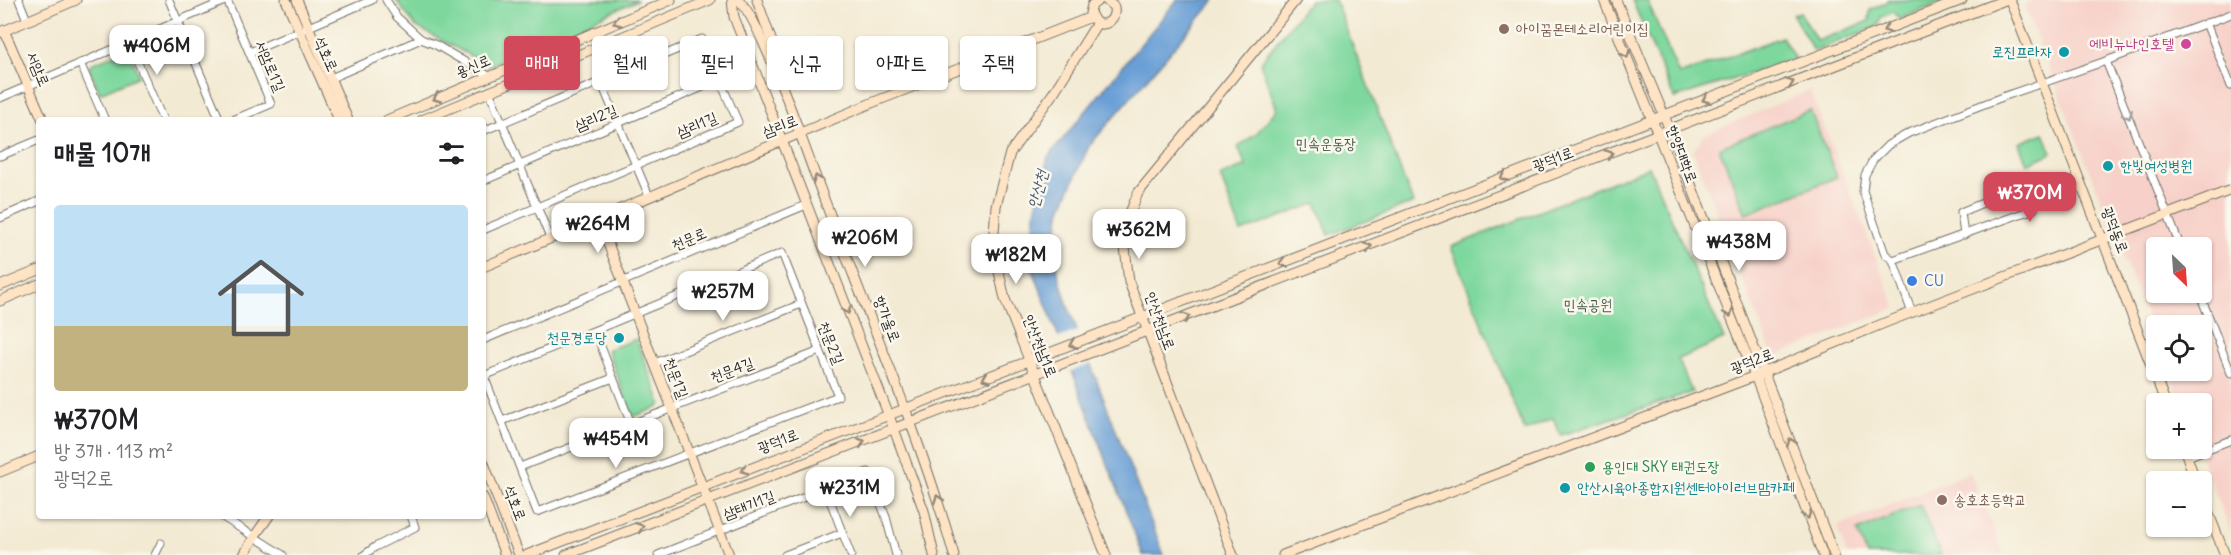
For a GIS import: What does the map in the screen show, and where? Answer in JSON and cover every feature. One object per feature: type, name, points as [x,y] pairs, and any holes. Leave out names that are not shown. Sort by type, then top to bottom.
[{"type":"street","points":[[19,0],[27,21]]},
{"type":"street","points":[[2,31],[76,0]]},
{"type":"street","points":[[169,0],[219,117]]},
{"type":"street","name":"서암로1길","points":[[0,98],[227,0],[271,104],[240,117]]},
{"type":"street","name":"석호로","points":[[286,0],[331,78],[347,117]]},
{"type":"street","name":"석호로","points":[[304,29],[372,0]]},
{"type":"street","points":[[386,0],[397,17],[421,39],[444,49],[489,76]]},
{"type":"street","name":"용신로","points":[[394,117],[671,0]]},
{"type":"street","name":"용신로","points":[[429,117],[710,0]]},
{"type":"street","points":[[732,0],[734,17],[924,511],[934,555]]},
{"type":"street","name":"항가울로","points":[[738,0],[748,11],[767,52]]},
{"type":"street","points":[[757,0],[769,36]]},
{"type":"street","points":[[1099,0],[1092,5],[1094,20],[1107,24],[1113,18],[1115,11],[1111,1]]},
{"type":"street","name":"안산천남로","points":[[1233,555],[1129,282],[1123,230],[1138,193],[1296,0]]},
{"type":"street","name":"한양대학로","points":[[1604,0],[1834,555]]},
{"type":"street","name":"한양대학로","points":[[1616,0],[1670,130],[1823,555]]},
{"type":"street","name":"광덕1로","points":[[527,555],[1962,0]]},
{"type":"street","name":"광덕1로","points":[[566,555],[2005,0]]},
{"type":"street","name":"광덕동로","points":[[2010,0],[2162,393]]},
{"type":"street","name":"석호로","points":[[300,1],[304,29],[338,117]]},
{"type":"street","points":[[1912,313],[1893,260],[1885,254],[1863,191],[1865,176],[1873,160],[1888,145],[1909,133],[2042,82],[2106,61],[2231,14]]},
{"type":"street","name":"삼리로","points":[[486,266],[874,102],[1094,20]]},
{"type":"street","name":"안산천남1로","points":[[1094,20],[1054,92],[1010,153],[996,206],[993,245],[1005,299],[1106,555]]},
{"type":"street","points":[[2206,23],[2231,86]]},
{"type":"street","points":[[250,52],[304,29]]},
{"type":"street","name":"서암로","points":[[2,31],[42,117]]},
{"type":"street","name":"석호로","points":[[331,78],[421,39]]},
{"type":"street","points":[[129,42],[162,117]]},
{"type":"street","points":[[2106,61],[2177,237]]},
{"type":"street","points":[[80,63],[104,117]]},
{"type":"street","name":"삼리1길","points":[[486,130],[592,86]]},
{"type":"street","points":[[605,90],[649,196]]},
{"type":"street","name":"삼리2길","points":[[486,180],[695,90]]},
{"type":"street","name":"삼리1길","points":[[486,229],[738,122],[724,90]]},
{"type":"street","name":"항가울로","points":[[783,90],[906,409],[939,503],[954,555]]},
{"type":"street","points":[[489,91],[550,238]]},
{"type":"street","points":[[0,156],[36,141]]},
{"type":"street","points":[[1893,260],[1964,235],[2034,209],[2026,185],[1961,212],[1964,235]]},
{"type":"street","name":"광덕2로","points":[[1283,555],[1759,375],[1912,313],[2231,190]]},
{"type":"street","points":[[0,218],[36,202]]},
{"type":"street","name":"천문로","points":[[486,339],[806,205]]},
{"type":"street","name":"천문1길","points":[[598,218],[729,555]]},
{"type":"street","name":"천문2길","points":[[486,375],[782,253],[838,396],[537,512],[486,381]]},
{"type":"street","points":[[0,286],[36,271]]},
{"type":"street","points":[[0,301],[36,285]]},
{"type":"street","points":[[2203,303],[2231,373]]},
{"type":"street","points":[[655,363],[801,304]]},
{"type":"street","points":[[594,332],[631,424]]},
{"type":"street","name":"천문4길","points":[[520,467],[820,351]]},
{"type":"street","points":[[502,421],[613,378]]},
{"type":"street","points":[[2212,445],[2231,440]]},
{"type":"street","points":[[0,472],[36,457]]},
{"type":"street","name":"석호로","points":[[486,469],[519,555]]},
{"type":"street","name":"삼태기1길","points":[[658,555],[868,472],[886,517],[896,555]]},
{"type":"street","points":[[826,490],[851,555]]},
{"type":"street","name":"석호로","points":[[486,505],[505,555]]},
{"type":"street","points":[[225,519],[283,555]]},
{"type":"street","points":[[244,555],[267,519]]},
{"type":"street","points":[[364,555],[375,547],[416,527],[412,519]]},
{"type":"street","points":[[2212,522],[2225,555]]},
{"type":"street","points":[[785,555],[842,533]]},
{"type":"street","points":[[155,555],[161,543]]},
{"type":"shaded area","points":[[2033,0],[2231,0],[2231,533],[2212,485],[2212,471],[2207,471],[2202,459],[2212,459],[2212,393],[2177,393],[2172,381],[2212,381],[2212,315],[2146,315],[2024,4]]},
{"type":"shaded area","points":[[1810,90],[1896,308],[1773,357],[1693,151],[1704,135]]},
{"type":"shaded area","name":"송호초등학교","points":[[1970,472],[2004,555],[1847,555],[1837,527]]},
{"type":"green space","points":[[396,0],[638,0],[557,36],[504,36],[504,59],[489,66],[415,26]]},
{"type":"green space","name":"민속운동장","points":[[1310,0],[1335,0],[1413,203],[1329,235],[1316,203],[1241,232],[1220,176],[1246,166],[1238,147],[1257,133],[1277,109],[1260,63]]},
{"type":"green space","points":[[1632,0],[1647,0],[1679,75],[1782,37],[1795,59],[1674,98]]},
{"type":"green space","points":[[1888,0],[1947,0],[1899,19],[1893,12],[1881,17],[1878,26],[1814,51],[1793,15],[1800,12],[1817,41],[1869,21],[1870,10]]},
{"type":"green space","points":[[125,50],[129,51],[139,76],[100,93],[89,68],[91,64]]},
{"type":"green space","points":[[1810,110],[1837,177],[1746,214],[1719,148]]},
{"type":"green space","points":[[2044,133],[2052,153],[2027,164],[2019,143]]},
{"type":"green space","name":"민속공원","points":[[1649,167],[1724,339],[1678,359],[1692,392],[1561,435],[1553,418],[1525,431],[1451,247]]},
{"type":"green space","points":[[636,339],[661,403],[659,407],[635,416],[632,415],[607,350]]},
{"type":"green space","points":[[1920,505],[1941,555],[1867,555],[1857,531]]},
{"type":"water","points":[[1177,0],[1215,0],[1089,146],[1061,209],[1053,257],[1068,306],[1164,555],[1143,555],[1032,268],[1035,211],[1048,157]]},
{"type":"pier","points":[[1080,330],[1093,363],[1069,372],[1056,339]]},
{"type":"place","name":"아이꿈몬테소리어린이집","points":[[1504,29]]},
{"type":"place","name":"에비뉴나인호텔","points":[[2186,44]]},
{"type":"place","name":"로진프라자","points":[[2064,52]]},
{"type":"place","name":"한빛여성병원","points":[[2108,166]]},
{"type":"place","name":"CU","points":[[1912,281]]},
{"type":"place","name":"천문경로당","points":[[619,338]]},
{"type":"place","name":"용인대 SKY 태권도장","points":[[1590,467]]},
{"type":"place","name":"안산시육아종합지원센터아이러브맘카페","points":[[1565,488]]},
{"type":"place","name":"송호초등학교","points":[[1942,500]]},
{"type":"water label","name":"안산천","points":[[1037,189]]}]
